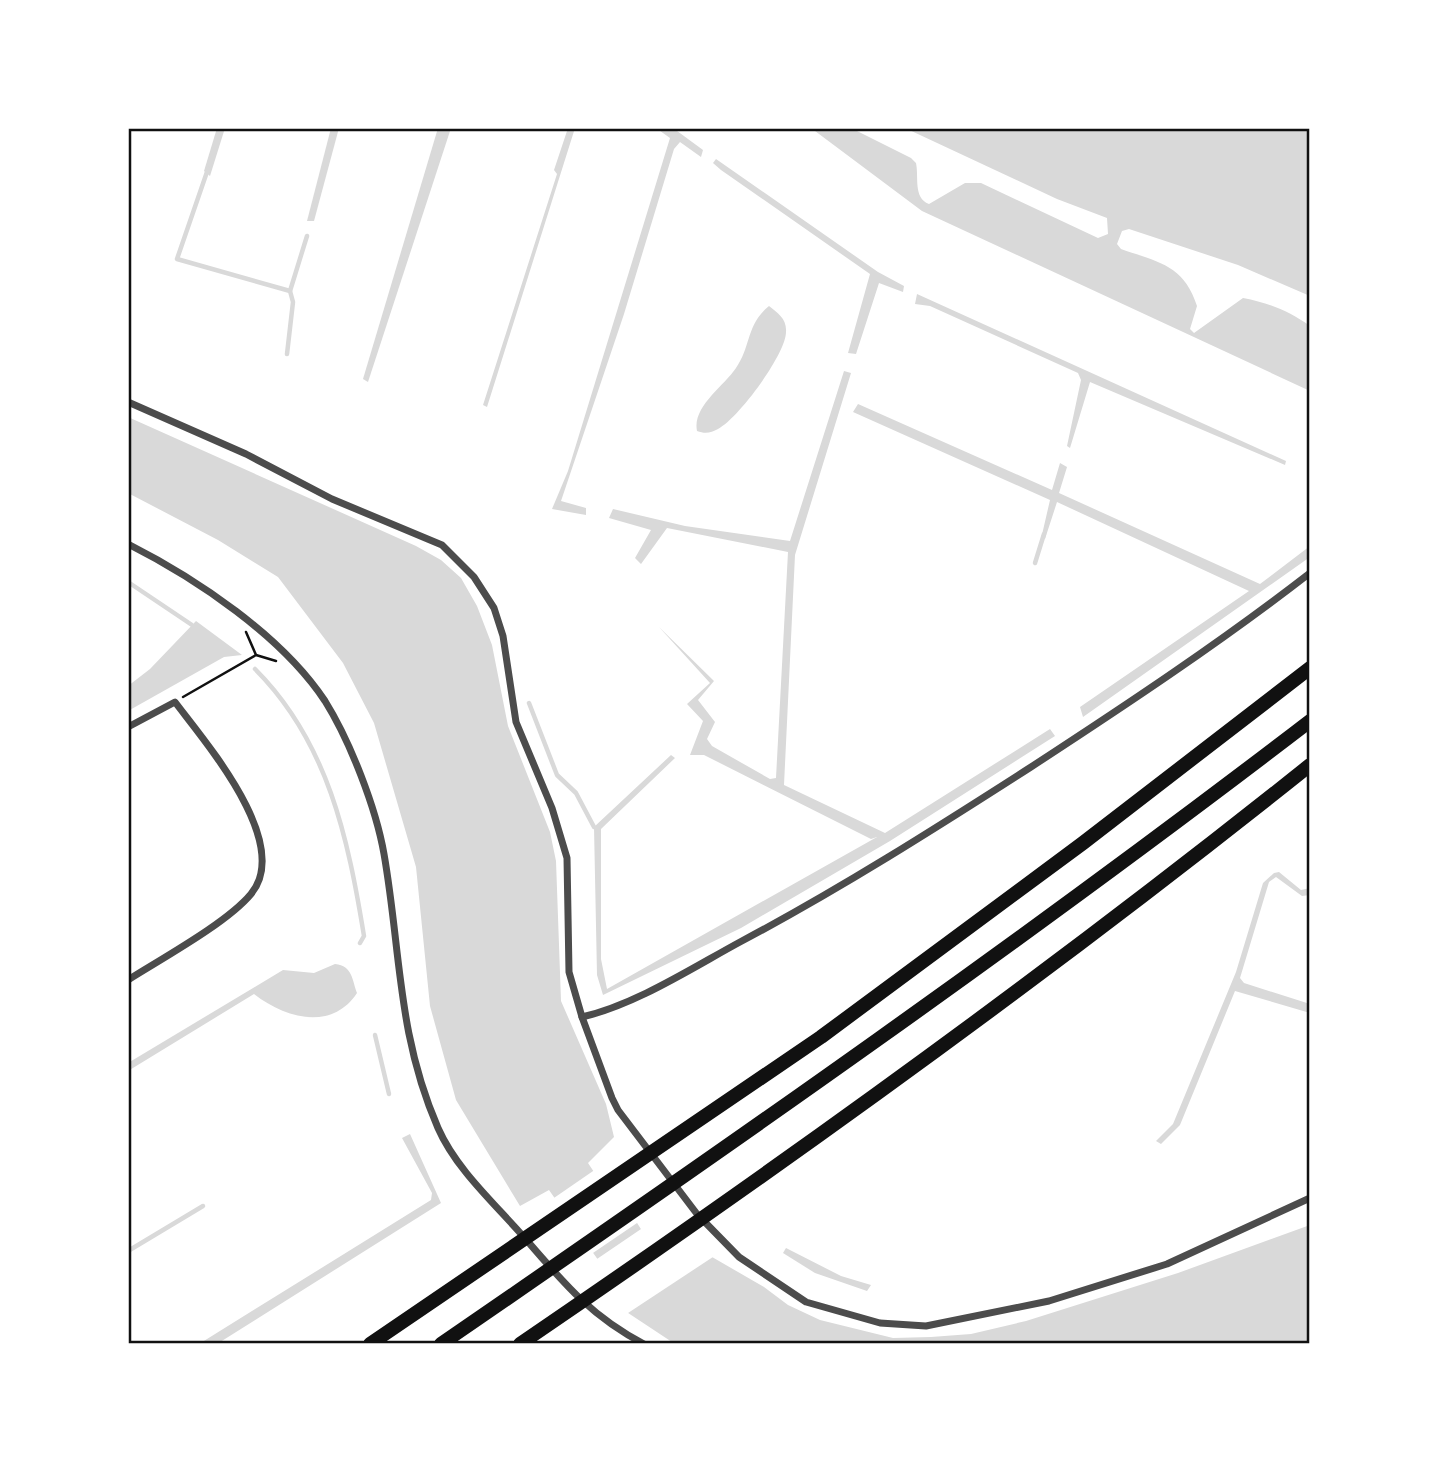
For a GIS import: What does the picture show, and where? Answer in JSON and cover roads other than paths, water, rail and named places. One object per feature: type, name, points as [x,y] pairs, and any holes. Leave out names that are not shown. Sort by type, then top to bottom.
[{"type":"highway","points":[[370,1344],[821,1037],[940,950],[1310,667]]},
{"type":"highway","points":[[442,1344],[713,1157],[1131,857],[1310,721]]},
{"type":"highway","points":[[520,1344],[747,1186],[1110,922],[1310,765]]},
{"type":"street","points":[[128,402],[246,454],[332,499],[442,545],[474,577],[494,608],[503,636],[516,722],[552,808],[567,858],[569,972],[582,1017],[618,1110],[713,1232],[739,1257],[788,1292],[806,1302],[856,1318],[926,1326],[1049,1301],[1167,1264],[1310,1198]]},
{"type":"street","points":[[128,544],[160,560],[240,616],[297,667],[325,702],[357,769],[384,852],[406,1029],[439,1131],[470,1177],[567,1287],[611,1327],[644,1344]]},
{"type":"street","points":[[582,1017],[599,1013],[660,984],[779,922],[1119,709],[1310,573]]},
{"type":"street","points":[[128,727],[175,702],[222,766],[250,813],[261,849],[260,876],[252,893],[235,909],[128,980]]},
{"type":"waterway","points":[[208,169],[177,259],[290,291]]},
{"type":"waterway","points":[[287,354],[293,302],[290,291],[307,236]]},
{"type":"waterway","points":[[1035,563],[1044,534]]},
{"type":"waterway","points":[[128,582],[192,625]]},
{"type":"waterway","points":[[255,669],[280,697],[301,728],[331,793],[358,899],[364,936],[360,943]]},
{"type":"waterway","points":[[529,703],[557,775],[576,793],[594,827]]},
{"type":"waterway","points":[[375,1035],[389,1094]]},
{"type":"waterway","points":[[128,1251],[203,1206]]}]
